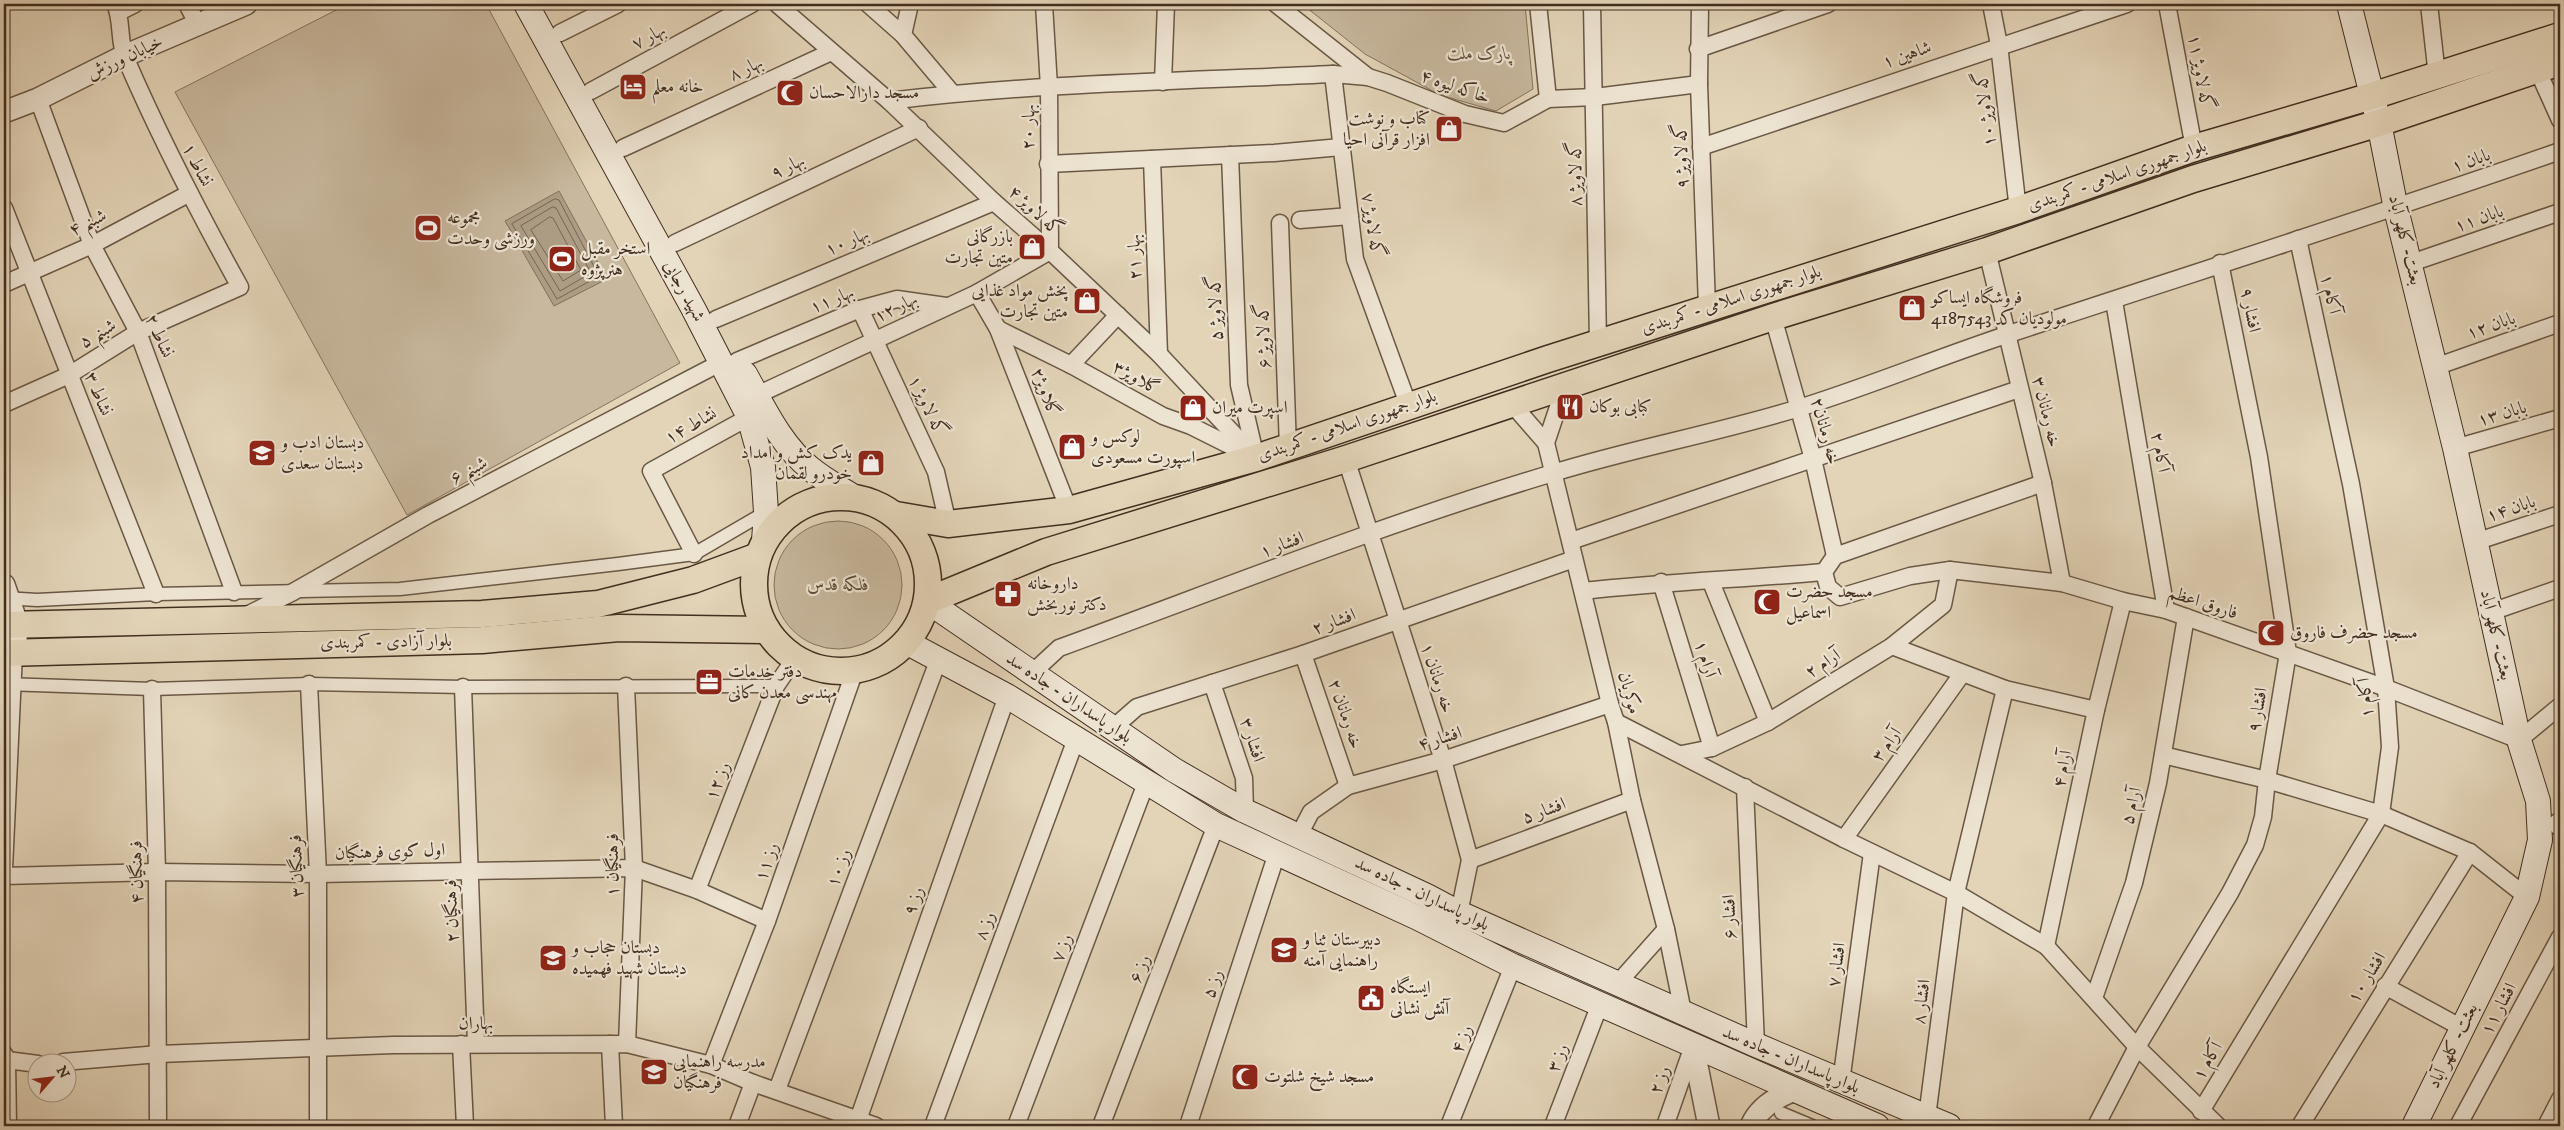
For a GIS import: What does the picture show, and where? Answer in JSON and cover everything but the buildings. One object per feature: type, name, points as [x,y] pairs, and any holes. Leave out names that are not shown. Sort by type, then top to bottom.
[{"type":"main road","name":"شهید رجایی","points":[[526,4],[729,362],[757,395],[786,442],[810,469],[854,497]]},
{"type":"main road","name":"شهید رجایی","points":[[544,4],[716,319],[749,417],[763,467],[766,512],[761,548]]},
{"type":"main road","name":"بعثت- کلهر آباد","points":[[2349,4],[2379,123],[2396,209],[2411,263],[2455,448],[2519,740],[2538,802],[2540,840],[2527,896],[2414,1126]]},
{"type":"main road","name":"بلوار جمهوری اسلامی - کمربندی","points":[[896,515],[948,524],[1070,510],[1256,458],[1408,404],[1707,307],[2018,210],[2194,148],[2372,96],[2560,36]]},
{"type":"main road","name":"بلوار جمهوری اسلامی - کمربندی","points":[[927,601],[1046,552],[1346,459],[1773,316],[1987,251],[2193,179],[2379,123],[2549,66]]},
{"type":"main road","points":[[827,497],[854,497],[876,503],[896,515],[912,533],[923,554],[928,577],[927,601],[922,616],[906,642],[883,661],[855,670],[834,671],[820,668],[795,658],[780,646],[767,630],[756,598],[754,581],[761,548],[780,520],[802,505],[827,497]]},
{"type":"main road","name":"بلوار آزادی - کمربندی","points":[[7,607],[238,620],[482,614],[616,601],[693,580],[761,548]]},
{"type":"main road","points":[[616,601],[619,628]]},
{"type":"main road","name":"بلوار پاسداران - جاده سد","points":[[927,601],[1174,770],[1245,811],[1428,896],[1459,913],[1841,1082],[1949,1126]]},
{"type":"main road","name":"بلوار آزادی - کمربندی","points":[[9,653],[482,640],[619,628],[767,630]]},
{"type":"main road","name":"بلوار پاسداران - جاده سد","points":[[906,642],[1007,696],[1216,825],[1416,918],[1513,966],[1877,1126]]},
{"type":"main road","points":[[1416,918],[1428,896]]},
{"type":"street","points":[[117,8],[135,4]]},
{"type":"street","points":[[187,4],[198,25]]},
{"type":"street","name":"خیابان ورزش","points":[[4,112],[38,99],[124,56],[246,4]]},
{"type":"street","points":[[560,33],[618,4]]},
{"type":"street","name":"بهار ۷","points":[[591,90],[752,4]]},
{"type":"street","name":"گه لاویژ ۴","points":[[777,4],[919,128],[994,202],[1050,251],[1118,315],[1159,354],[1256,458]]},
{"type":"street","points":[[868,4],[903,35],[952,93]]},
{"type":"street","points":[[903,35],[910,4]]},
{"type":"street","name":"بهار ۲۰","points":[[1044,4],[1049,87],[1050,251]]},
{"type":"street","points":[[1164,82],[1166,4]]},
{"type":"street","name":"خاکه لیوه ۴","points":[[1276,4],[1368,78],[1387,82],[1465,114],[1504,123],[1548,99]]},
{"type":"street","points":[[1538,4],[1548,99],[1595,97],[1699,84]]},
{"type":"street","name":"گه لاویژ ۸","points":[[1592,4],[1598,343]]},
{"type":"street","name":"گه لاویژ ۹","points":[[1700,4],[1698,49],[1707,307]]},
{"type":"street","points":[[1698,49],[1828,4]]},
{"type":"street","name":"گه لاویژ ۱۰","points":[[1991,4],[2018,210]]},
{"type":"street","name":"شاهین ۱","points":[[1701,147],[2127,4]]},
{"type":"street","name":"گه لاویژ ۱۱","points":[[2167,4],[2194,148]]},
{"type":"street","points":[[2429,4],[2437,76]]},
{"type":"street","name":"نشاط ۱","points":[[117,8],[124,56],[188,194],[240,287]]},
{"type":"street","name":"بهار ۸","points":[[623,148],[832,52]]},
{"type":"street","points":[[2549,66],[2560,120]]},
{"type":"street","points":[[889,101],[952,93],[1049,87],[1333,74],[1368,78]]},
{"type":"street","name":"گه لاویژ ۷","points":[[1333,74],[1355,259],[1408,404]]},
{"type":"street","name":"نشاط ۲","points":[[38,99],[92,245],[138,332],[234,592]]},
{"type":"street","name":"بهار ۹","points":[[675,243],[919,128]]},
{"type":"street","points":[[1048,164],[1230,155],[1341,147]]},
{"type":"street","name":"بابان ۱","points":[[2008,334],[2114,301],[2220,263],[2396,209],[2560,151]]},
{"type":"street","name":"گه لاویژ ۵","points":[[1230,155],[1239,385],[1256,458]]},
{"type":"street","name":"بهار ۲۱","points":[[1152,159],[1159,354]]},
{"type":"street","name":"شبنم ۴","points":[[4,284],[92,245],[188,194]]},
{"type":"street","name":"بهار ۱۰","points":[[716,319],[994,202]]},
{"type":"street","name":"نشاط ۳","points":[[4,208],[156,594]]},
{"type":"street","name":"بابان ۱۱","points":[[2411,263],[2560,212]]},
{"type":"street","points":[[1300,220],[1350,216]]},
{"type":"street","name":"گه لاویژ ۶","points":[[1280,223],[1288,448]]},
{"type":"street","name":"آکام ۱","points":[[2201,1111],[2381,814],[2390,748],[2386,688],[2351,484],[2298,238]]},
{"type":"street","name":"بهار ۱۲","points":[[757,395],[976,293],[1050,251]]},
{"type":"street","name":"خه رمانان ۳","points":[[1987,251],[2043,483],[2062,583]]},
{"type":"street","name":"افشار ۹","points":[[2096,1126],[2138,1047],[2230,893],[2254,845],[2263,817],[2267,780],[2288,654],[2259,457],[2220,263]]},
{"type":"street","name":"شبنم ۵","points":[[4,404],[69,375],[138,332],[240,287]]},
{"type":"street","name":"گلاویژ۲","points":[[976,293],[998,329],[1070,510]]},
{"type":"street","name":"بهار ۱۱","points":[[729,362],[860,309],[897,299],[946,306]]},
{"type":"street","name":"آکام ۲","points":[[2114,301],[2166,610]]},
{"type":"street","name":"گه لاویژ ۱","points":[[860,309],[873,341],[936,472],[948,524]]},
{"type":"street","points":[[1071,365],[1118,315]]},
{"type":"street","name":"خه رمانان۲","points":[[1773,316],[1813,459],[1835,556]]},
{"type":"street","name":"بابان ۱۲","points":[[2435,367],[2560,323]]},
{"type":"street","name":"گلاویژ۳","points":[[998,329],[1071,365],[1163,416],[1192,426],[1256,458]]},
{"type":"street","name":"افشار ۱","points":[[1032,673],[1058,648],[1371,534],[1554,473],[1799,408],[2008,334]]},
{"type":"street","name":"شبنم ۶","points":[[238,620],[293,592],[428,515],[729,362]]},
{"type":"street","points":[[1512,404],[1546,442],[1565,386]]},
{"type":"street","points":[[1571,541],[2019,389]]},
{"type":"street","name":"نشاط ۱۴","points":[[694,554],[651,471],[749,417]]},
{"type":"street","name":"بابان ۱۳","points":[[2455,448],[2560,418]]},
{"type":"street","name":"موکریان","points":[[1546,442],[1616,722],[1632,800],[1666,929],[1683,1012]]},
{"type":"street","name":"خه رمانان ۱","points":[[1346,459],[1443,760],[1470,860],[1459,913]]},
{"type":"street","points":[[1583,591],[1661,582],[1710,582],[1824,572],[1835,556],[2043,483]]},
{"type":"street","points":[[4,869],[9,653],[7,607],[36,600],[156,594],[400,589],[694,554],[766,512]]},
{"type":"street","name":"بابان ۱۴","points":[[2475,542],[2560,514]]},
{"type":"street","name":"افشار ۲","points":[[1113,728],[1136,707],[1303,654],[1574,559]]},
{"type":"street","name":"فاروق اعظم","points":[[1824,572],[1828,587],[1840,597],[1910,576],[1950,570],[2062,583],[2123,601],[2166,610],[2386,688],[2519,740]]},
{"type":"street","name":"آرام ۲","points":[[1682,754],[1712,748],[1768,722],[1892,646],[1943,605],[1950,570]]},
{"type":"street","name":"آرام ۱","points":[[1661,582],[1712,748]]},
{"type":"street","points":[[1710,582],[1768,722]]},
{"type":"street","points":[[2491,612],[2560,588]]},
{"type":"street","name":"آرام ۴","points":[[2046,946],[2096,710],[2123,601]]},
{"type":"street","name":"آرام ۵","points":[[2094,998],[2134,883],[2164,755],[2186,617]]},
{"type":"street","points":[[1892,646],[2004,689],[2096,710]]},
{"type":"street","name":"خه رمانان ۲","points":[[1303,654],[1348,786]]},
{"type":"street","name":"رز ۱۲","points":[[697,890],[776,686],[795,658]]},
{"type":"street","name":"رز ۱۰","points":[[777,1090],[938,660]]},
{"type":"street","name":"رز ۱۱","points":[[711,1065],[767,921],[855,670]]},
{"type":"street","name":"آرام ۳","points":[[1844,839],[1962,674]]},
{"type":"street","name":"افشار ۳","points":[[1212,683],[1244,778],[1245,811]]},
{"type":"street","points":[[8,684],[152,689],[310,684],[463,687],[776,686]]},
{"type":"street","name":"فرهنگیان ۳","points":[[310,684],[318,874],[318,1126]]},
{"type":"street","name":"فرهنگیان ۱","points":[[626,686],[634,868],[627,1044]]},
{"type":"street","name":"فرهنگیان ۲","points":[[463,687],[470,870],[465,1126]]},
{"type":"street","name":"فرهنگیان ۴","points":[[152,689],[157,872],[158,1126]]},
{"type":"street","name":"افشار ۸","points":[[1927,1116],[1956,893],[2004,689]]},
{"type":"street","name":"رز ۹","points":[[858,1120],[1007,696]]},
{"type":"street","name":"افشار ۴","points":[[1299,835],[1311,812],[1348,786],[1443,760],[1610,704]]},
{"type":"street","points":[[2519,740],[2560,706]]},
{"type":"street","points":[[1616,722],[1682,754],[1844,839],[1956,893],[2046,946],[2138,1047],[2218,1126]]},
{"type":"street","name":"رز ۸","points":[[933,1126],[1076,739]]},
{"type":"street","points":[[2164,755],[2267,780],[2381,814],[2470,852],[2527,896]]},
{"type":"street","name":"رز ۷","points":[[1016,1126],[1146,783]]},
{"type":"street","name":"افشار ۶","points":[[1745,787],[1756,1045]]},
{"type":"street","name":"افشار ۵","points":[[1470,860],[1632,800]]},
{"type":"street","points":[[2540,840],[2560,824]]},
{"type":"street","name":"رز ۶","points":[[1101,1126],[1216,825]]},
{"type":"street","name":"افشار ۱۰","points":[[2300,1126],[2385,986],[2470,852]]},
{"type":"street","name":"افشار ۷","points":[[1841,1082],[1872,853]]},
{"type":"street","name":"رز ۵","points":[[1188,1126],[1277,854]]},
{"type":"street","name":"اول کوی فرهنگیان","points":[[4,876],[157,872],[318,874],[634,868],[697,890],[767,921]]},
{"type":"street","points":[[1618,983],[1666,929]]},
{"type":"street","name":"افشار ۱۱","points":[[2458,1126],[2560,937]]},
{"type":"street","name":"رز ۴","points":[[1449,1126],[1513,966]]},
{"type":"street","points":[[2385,986],[2462,1028]]},
{"type":"street","name":"رز ۳","points":[[1553,1126],[1600,1004]]},
{"type":"street","name":"بهاران","points":[[78,1061],[159,1054],[318,1047],[468,1044],[627,1044],[711,1065],[753,1083],[876,1126]]},
{"type":"street","points":[[610,1044],[614,1126]]},
{"type":"street","points":[[1693,1046],[1709,1126]]},
{"type":"street","name":"رز ۲","points":[[1665,1126],[1693,1046]]},
{"type":"street","points":[[8,1126],[5,1057],[28,1062]]},
{"type":"street","points":[[737,1126],[753,1083]]},
{"type":"street","points":[[1751,1126],[1762,1109],[1778,1097],[1795,1090]]},
{"type":"street","points":[[2546,1126],[2560,1099]]},
{"type":"street","points":[[1781,1113],[1812,1126]]},
{"type":"green space","name":"مجموعه ورزشی وحدت","points":[[348,4],[486,4],[680,363],[407,515],[175,92]]},
{"type":"green space","name":"پارک ملت","points":[[1302,4],[1525,4],[1533,89],[1496,111],[1440,95],[1365,54]]},
{"type":"green space","name":"فلکه قدس","points":[[838,521],[851,522],[863,526],[883,540],[897,560],[901,572],[901,598],[897,610],[883,630],[863,644],[851,648],[838,649],[825,648],[813,644],[793,630],[779,610],[775,598],[774,585],[775,572],[779,560],[793,540],[813,526],[825,522]]},
{"type":"water","name":"استخر مقبل هنرپژوه","points":[[559,191],[607,279],[554,306],[505,221]]},
{"type":"place","name":"خانه معلم","points":[[633,87]]},
{"type":"place","name":"مسجد دارالاحسان","points":[[790,93]]},
{"type":"place","name":"کتاب و نوشت افزار قرآنی احیا","points":[[1449,129]]},
{"type":"place","name":"مجموعه ورزشی وحدت","points":[[428,228]]},
{"type":"place","name":"بازرگانی متین تجارت","points":[[1032,247]]},
{"type":"place","name":"استخر مقبل هنرپژوه","points":[[562,259]]},
{"type":"place","name":"پخش مواد غذایی متین تجارت","points":[[1087,301]]},
{"type":"place","name":"فروشگاە ایساکو مولودیان کد 4187543","points":[[1912,308]]},
{"type":"place","name":"کبابی بوکان","points":[[1570,407]]},
{"type":"place","name":"اسپرت میران","points":[[1193,408]]},
{"type":"place","name":"لوکس و اسپورت مسعودی","points":[[1072,447]]},
{"type":"place","name":"دبستان ادب و دبستان سعدی","points":[[262,453]]},
{"type":"place","name":"یدک کش و امداد خودرو لقمان","points":[[871,463]]},
{"type":"place","name":"داروخانه دکتر نوربخش","points":[[1008,594]]},
{"type":"place","name":"مسجد حضرت اسماعیل","points":[[1767,602]]},
{"type":"place","name":"مسجد حضرف فاروق","points":[[2271,633]]},
{"type":"place","name":"دفتر خدمات مهندسی معدن کانی","points":[[709,682]]},
{"type":"place","name":"دبیرستان ثنا و راهنمایی آمنه","points":[[1284,950]]},
{"type":"place","name":"دبستان حجاب و دبستان شهید فهمیده","points":[[553,958]]},
{"type":"place","name":"ایستگاه آتش نشانی","points":[[1371,998]]},
{"type":"place","name":"مدرسه راهنمایی فرهنگیان","points":[[654,1072]]},
{"type":"place","name":"مسجد شیخ شلتوت","points":[[1245,1077]]}]
